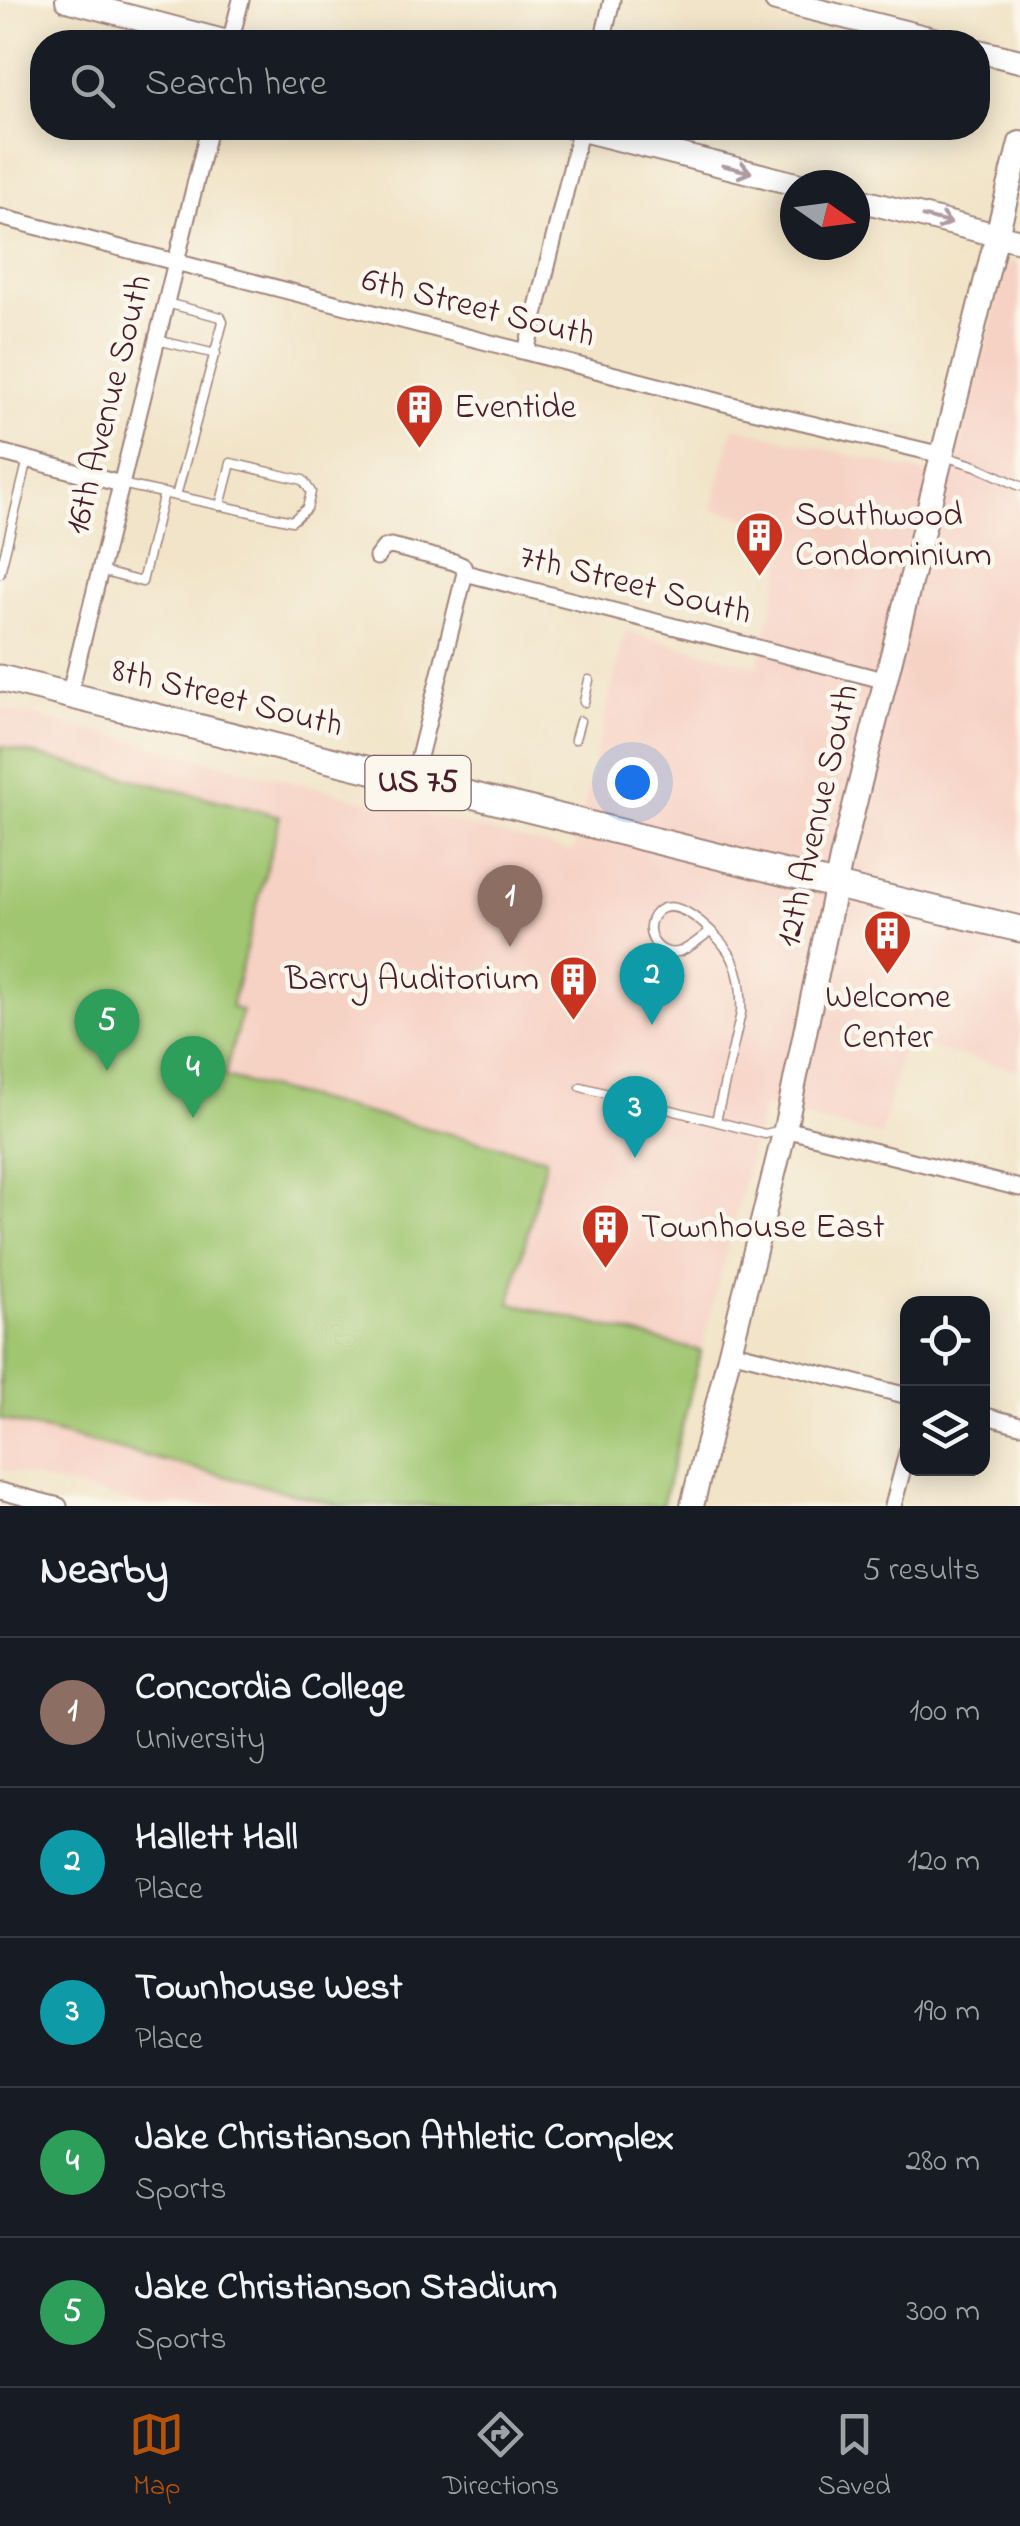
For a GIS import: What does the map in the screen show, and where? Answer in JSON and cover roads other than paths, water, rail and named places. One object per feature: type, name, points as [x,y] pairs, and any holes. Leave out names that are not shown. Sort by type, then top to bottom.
[{"type":"main road","name":"8th Street South","points":[[0,678],[1020,929]]},
{"type":"street","points":[[67,0],[183,30]]},
{"type":"street","points":[[232,30],[240,0]]},
{"type":"street","points":[[605,30],[612,0]]},
{"type":"street","points":[[776,0],[826,6],[905,30]]},
{"type":"street","points":[[990,54],[1020,61]]},
{"type":"street","name":"16th Avenue South","points":[[69,696],[206,140]]},
{"type":"street","points":[[526,352],[575,140]]},
{"type":"street","points":[[625,140],[780,180]]},
{"type":"street","name":"12th Avenue South","points":[[692,1506],[786,1129],[841,860],[1020,148]]},
{"type":"street","points":[[870,203],[1020,241]]},
{"type":"street","name":"6th Street South","points":[[0,217],[942,455]]},
{"type":"street","points":[[0,452],[121,484]]},
{"type":"street","name":"7th Street South","points":[[377,557],[390,546],[454,562],[465,573],[887,681]]},
{"type":"street","points":[[413,781],[465,573]]},
{"type":"street","points":[[786,1129],[1020,1188]]},
{"type":"street","points":[[730,1350],[900,1394]]},
{"type":"street","points":[[990,1417],[1020,1425]]},
{"type":"street","points":[[894,1506],[901,1476]]},
{"type":"street","points":[[0,1491],[59,1506]]},
{"type":"lane","points":[[166,303],[223,319],[176,496]]},
{"type":"lane","points":[[157,340],[216,354]]},
{"type":"lane","points":[[942,455],[1020,486]]},
{"type":"lane","points":[[0,573],[28,460]]},
{"type":"lane","points":[[121,484],[164,493],[220,506],[266,516],[294,520],[307,508],[310,492],[304,481],[232,463],[220,506]]},
{"type":"lane","points":[[100,571],[142,582],[164,493]]},
{"type":"lane","points":[[584,702],[589,680]]},
{"type":"lane","points":[[575,739],[580,721]]},
{"type":"lane","points":[[711,931],[678,952],[667,952],[649,935],[649,924],[654,914],[676,907],[711,931],[731,954],[738,972],[741,1013],[716,1121]]},
{"type":"lane","points":[[581,1087],[766,1134],[786,1129]]},
{"type":"place","name":"Eventide","points":[[419,450]]},
{"type":"place","name":"Southwood Condominium","points":[[760,578]]},
{"type":"place","name":"Concordia College","points":[[510,947]]},
{"type":"place","name":"Welcome Center","points":[[888,976]]},
{"type":"place","name":"Barry Auditorium","points":[[574,1022]]},
{"type":"place","name":"Hallett Hall","points":[[652,1025]]},
{"type":"place","name":"Jake Christianson Stadium","points":[[107,1071]]},
{"type":"place","name":"Jake Christianson Athletic Complex","points":[[193,1118]]},
{"type":"place","name":"Townhouse West","points":[[635,1158]]},
{"type":"place","name":"Townhouse East","points":[[606,1270]]}]
